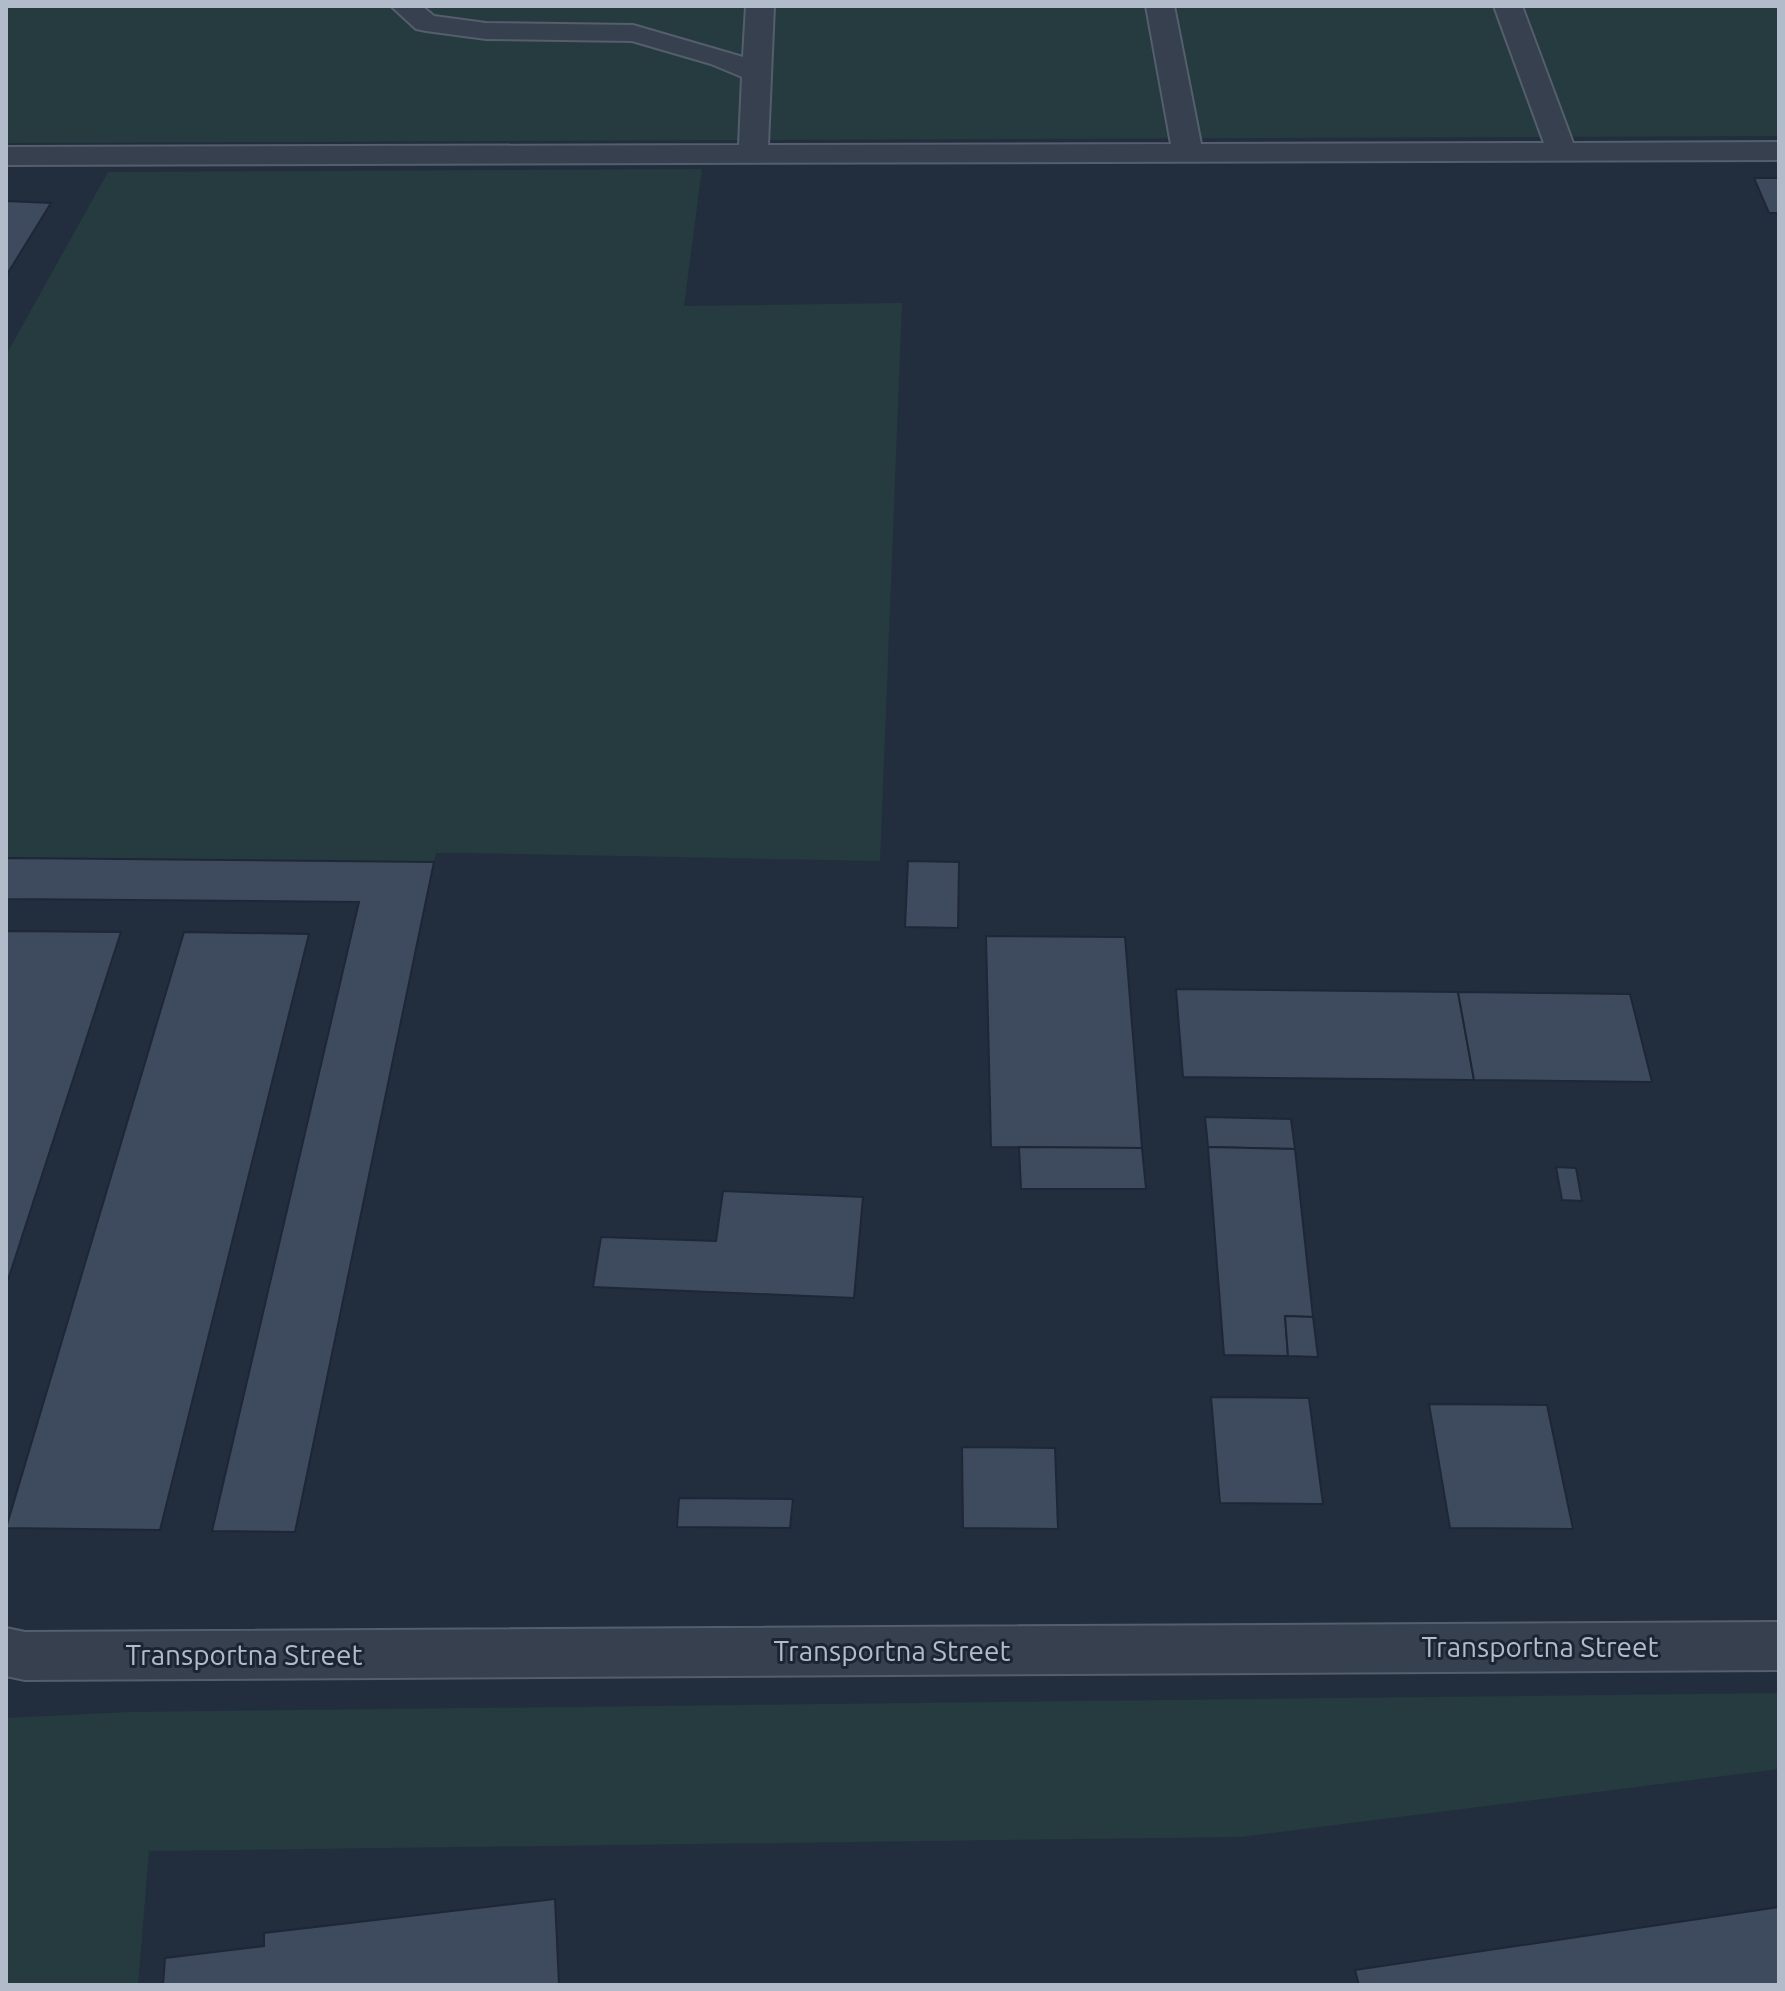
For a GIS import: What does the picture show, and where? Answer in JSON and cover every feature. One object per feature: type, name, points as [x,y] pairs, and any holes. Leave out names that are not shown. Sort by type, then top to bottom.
[{"type":"street","points":[[405,6],[426,23],[486,31],[633,33],[721,58],[757,73]]},
{"type":"street","points":[[753,154],[760,6]]},
{"type":"street","points":[[1160,6],[1188,153]]},
{"type":"street","points":[[1508,6],[1562,152]]},
{"type":"street","points":[[6,156],[1779,151]]},
{"type":"street","name":"Transportna Street","points":[[6,1652],[41,1656],[1779,1646]]},
{"type":"green space","points":[[6,6],[1779,6],[1779,136],[6,143]]},
{"type":"green space","points":[[702,169],[684,306],[902,303],[880,861],[468,853],[436,853],[434,862],[6,858],[6,355],[108,172]]},
{"type":"green space","points":[[1779,1693],[1779,1769],[1240,1837],[149,1851],[138,1985],[6,1985],[6,1718],[129,1712]]},
{"type":"building","points":[[1754,178],[1779,178],[1779,213],[1769,213]]},
{"type":"building","points":[[6,201],[51,203],[6,276]]},
{"type":"building","points":[[6,858],[434,862],[295,1532],[212,1531],[359,902],[6,899]]},
{"type":"building","points":[[908,861],[959,862],[958,928],[905,927]]},
{"type":"building","points":[[6,931],[121,932],[6,1286]]},
{"type":"building","points":[[184,932],[309,934],[160,1530],[6,1528]]},
{"type":"building","points":[[986,936],[1125,937],[1142,1148],[991,1147]]},
{"type":"building","points":[[1176,989],[1458,992],[1474,1080],[1183,1077]]},
{"type":"building","points":[[1458,992],[1630,994],[1652,1082],[1474,1080]]},
{"type":"building","points":[[1205,1117],[1291,1119],[1295,1149],[1208,1147]]},
{"type":"building","points":[[1019,1147],[1142,1148],[1146,1189],[1021,1189]]},
{"type":"building","points":[[1208,1147],[1295,1149],[1313,1317],[1285,1316],[1288,1356],[1224,1355]]},
{"type":"building","points":[[1556,1167],[1576,1168],[1582,1201],[1562,1200]]},
{"type":"building","points":[[723,1191],[863,1197],[854,1298],[593,1287],[601,1237],[716,1241]]},
{"type":"building","points":[[1285,1316],[1313,1317],[1318,1357],[1288,1356]]},
{"type":"building","points":[[1211,1397],[1309,1398],[1323,1504],[1220,1503]]},
{"type":"building","points":[[1429,1404],[1547,1405],[1573,1529],[1450,1528]]},
{"type":"building","points":[[962,1447],[1055,1448],[1058,1529],[963,1528]]},
{"type":"building","points":[[679,1498],[793,1499],[790,1528],[677,1527]]},
{"type":"building","points":[[555,1899],[559,1985],[163,1985],[165,1958],[264,1946],[264,1933]]},
{"type":"building","points":[[1779,1907],[1779,1985],[1359,1985],[1355,1970]]}]
